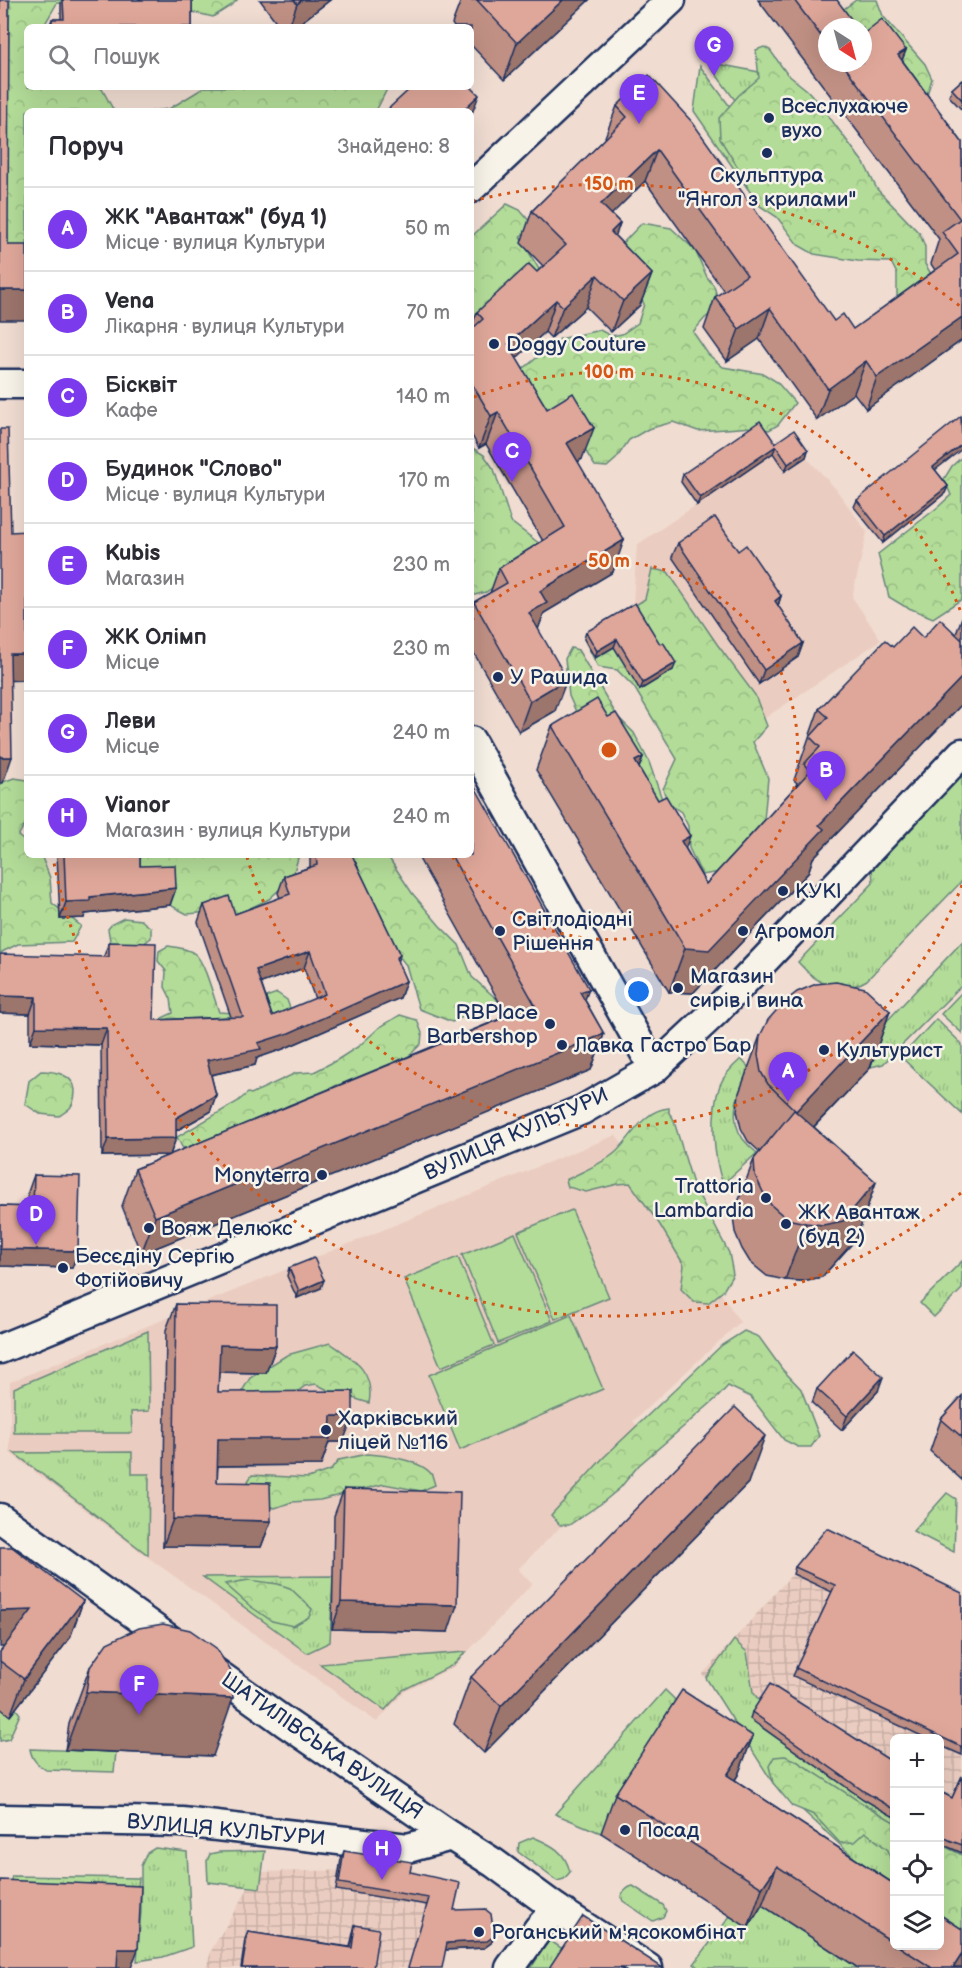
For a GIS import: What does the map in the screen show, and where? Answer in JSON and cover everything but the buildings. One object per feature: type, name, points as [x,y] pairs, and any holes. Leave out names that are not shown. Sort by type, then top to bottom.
[{"type":"street","points":[[474,185],[671,0]]},
{"type":"street","points":[[0,384],[24,384]]},
{"type":"street","points":[[474,746],[654,1069]]},
{"type":"street","name":"ВУЛИЦЯ КУЛЬТУРИ","points":[[0,1349],[582,1110],[654,1069],[715,1012],[962,753]]},
{"type":"street","name":"ШАТИЛІВСЬКА ВУЛИЦЯ","points":[[0,1518],[286,1723],[494,1863],[557,1909],[648,1968]]},
{"type":"street","name":"ВУЛИЦЯ КУЛЬТУРИ","points":[[0,1819],[182,1822],[408,1848],[451,1836]]},
{"type":"street","points":[[510,1968],[539,1928],[557,1909]]},
{"type":"shaded area","points":[[773,453],[785,471],[806,457],[835,488],[867,532],[852,597],[881,640],[728,743],[633,604],[637,545]]},
{"type":"shaded area","name":"Харківський ліцей №116","points":[[616,1135],[740,1322],[633,1421],[649,1439],[518,1569],[532,1584],[453,1667],[404,1692],[377,1722],[149,1558],[10,1453],[10,1382]]},
{"type":"shaded area","points":[[795,1571],[962,1601],[962,1853],[944,1845],[944,1734],[890,1734],[890,1815],[863,1799],[754,1723],[702,1675]]},
{"type":"shaded area","points":[[407,1869],[459,1885],[436,1968],[206,1968],[212,1949],[258,1872]]},
{"type":"green space","points":[[10,0],[237,0],[213,17],[180,9],[100,3],[57,3],[45,24],[24,24],[24,90],[103,90],[112,108],[24,108],[24,271],[10,265],[6,199]]},
{"type":"green space","points":[[856,0],[877,0],[883,16],[925,64],[932,79],[927,94],[872,60],[872,18],[833,17]]},
{"type":"green space","points":[[764,47],[770,50],[787,74],[818,102],[865,165],[877,189],[920,234],[925,247],[925,264],[936,282],[897,299],[897,274],[891,262],[858,261],[814,254],[798,245],[777,217],[760,206],[720,139],[719,118],[739,95],[759,78],[756,50]]},
{"type":"green space","points":[[707,62],[759,72],[769,83],[740,107]]},
{"type":"green space","points":[[700,66],[734,112],[733,131],[748,189],[694,111]]},
{"type":"green space","points":[[200,90],[386,90],[378,108],[171,108]]},
{"type":"green space","points":[[507,204],[520,210],[530,222],[528,229],[520,237],[543,276],[474,332],[474,234]]},
{"type":"green space","points":[[642,223],[671,228],[695,250],[707,277],[714,286],[720,307],[705,318],[693,332],[708,354],[723,367],[764,374],[777,382],[795,403],[778,425],[769,430],[753,427],[698,431],[673,422],[648,429],[629,440],[616,459],[607,467],[595,466],[574,433],[541,429],[515,381],[523,369],[560,339],[600,330],[611,336],[622,334],[638,323],[644,304],[619,247]]},
{"type":"green space","points":[[474,449],[484,455],[494,469],[511,522],[540,544],[501,582],[486,592],[474,595]]},
{"type":"green space","points":[[962,457],[962,599],[933,618],[889,597],[878,554],[951,495],[944,479],[952,466]]},
{"type":"green space","points":[[652,569],[668,572],[755,695],[767,726],[753,742],[768,778],[763,830],[720,872],[702,875],[689,848],[688,826],[681,812],[668,803],[663,789],[677,759],[634,687],[617,670],[598,667],[584,639],[645,599]]},
{"type":"green space","points":[[571,648],[578,650],[617,716],[634,733],[649,762],[663,802],[660,821],[586,734],[569,696],[565,659]]},
{"type":"green space","points":[[962,772],[962,881],[867,980],[847,988],[838,988],[813,977],[798,962],[873,883],[872,867]]},
{"type":"green space","points":[[14,778],[24,780],[24,826],[18,836],[24,841],[24,858],[42,858],[50,878],[52,903],[81,926],[72,942],[18,944],[0,953],[0,783]]},
{"type":"green space","points":[[298,858],[292,878],[269,899],[234,916],[211,912],[187,914],[170,905],[162,875],[142,873],[138,859]]},
{"type":"green space","points":[[341,858],[389,858],[412,893],[459,945],[472,977],[499,1001],[452,1022],[419,1009],[406,965],[389,943]]},
{"type":"green space","points":[[124,918],[141,920],[151,928],[151,938],[138,948],[111,946],[108,929],[112,924]]},
{"type":"green space","points":[[962,942],[962,985],[883,1064],[871,1067],[845,1043],[886,1022]]},
{"type":"green space","points":[[168,946],[189,951],[199,958],[219,1012],[234,1013],[252,1002],[277,993],[287,1000],[291,1011],[273,1023],[154,1030],[162,1018],[173,1013],[171,999],[165,987],[166,971],[158,961],[159,951]]},
{"type":"green space","points":[[962,992],[962,1033],[941,1014]]},
{"type":"green space","points":[[400,1015],[417,1020],[422,1033],[421,1044],[405,1060],[319,1103],[297,1102],[267,1120],[190,1151],[182,1147],[177,1137],[237,1102],[248,1093],[251,1094],[296,1073],[314,1072],[359,1046],[380,1027]]},
{"type":"green space","points":[[936,1019],[962,1044],[962,1114],[901,1057]]},
{"type":"green space","points":[[741,1059],[751,1070],[736,1103],[736,1121],[743,1139],[757,1153],[723,1184],[715,1148],[715,1108],[722,1081]]},
{"type":"green space","points":[[41,1071],[62,1074],[71,1080],[75,1090],[69,1109],[59,1116],[40,1114],[25,1104],[29,1081]]},
{"type":"green space","points":[[669,1108],[693,1184],[729,1253],[733,1274],[723,1291],[708,1303],[694,1302],[681,1289],[684,1265],[660,1225],[630,1183],[586,1192],[568,1187],[566,1180],[611,1156],[652,1113]]},
{"type":"green space","points":[[572,1210],[609,1297],[555,1319],[518,1232]]},
{"type":"green space","points":[[515,1233],[552,1321],[498,1343],[462,1255]]},
{"type":"green space","points":[[458,1257],[494,1345],[441,1367],[404,1279]]},
{"type":"green space","points":[[962,1261],[962,1289],[934,1317],[920,1303]]},
{"type":"green space","points":[[571,1315],[603,1389],[460,1450],[429,1375]]},
{"type":"green space","points":[[148,1331],[149,1411],[131,1412],[132,1433],[14,1433],[14,1388]]},
{"type":"green space","points":[[744,1331],[759,1337],[782,1369],[801,1389],[819,1436],[811,1447],[798,1447],[784,1440],[751,1397],[728,1386],[639,1465],[620,1488],[602,1503],[569,1525],[560,1525],[551,1515],[603,1458],[722,1345]]},
{"type":"green space","points":[[330,1343],[354,1361],[365,1374],[369,1382],[369,1403],[330,1391],[316,1384],[305,1386],[266,1415],[239,1396],[250,1378],[287,1355]]},
{"type":"green space","points":[[132,1452],[132,1474],[149,1474],[148,1555],[14,1453]]},
{"type":"green space","points":[[367,1454],[412,1462],[432,1475],[435,1485],[421,1491],[384,1484],[320,1500],[292,1502],[275,1508],[267,1506],[248,1481],[252,1475],[308,1478],[331,1470],[339,1460]]},
{"type":"green space","points":[[947,1493],[956,1499],[954,1552],[913,1531]]},
{"type":"green space","points":[[333,1576],[330,1642],[307,1653],[203,1577]]},
{"type":"green space","points":[[249,1580],[290,1588],[312,1609],[309,1617],[293,1626],[272,1621],[250,1606],[225,1584]]},
{"type":"green space","points":[[734,1640],[747,1652],[753,1692],[795,1751],[890,1804],[890,1887],[861,1864],[773,1783],[706,1678]]},
{"type":"green space","points":[[466,1652],[453,1665],[403,1690],[385,1710],[320,1664]]},
{"type":"green space","points":[[0,1688],[20,1714],[9,1739],[0,1741]]},
{"type":"green space","points":[[665,1690],[701,1725],[693,1746],[601,1833],[555,1814]]},
{"type":"green space","points":[[30,1749],[116,1752],[114,1772],[46,1770],[35,1761]]},
{"type":"green space","points":[[785,1756],[795,1760],[890,1820],[890,1858],[888,1850],[865,1832],[854,1842],[840,1843],[814,1815],[792,1806],[773,1783],[769,1766],[774,1757]]},
{"type":"green space","points":[[533,1837],[552,1846],[565,1859],[570,1872],[564,1879],[557,1881],[518,1852],[519,1843]]},
{"type":"green space","points":[[944,1846],[962,1855],[962,1957],[944,1945]]},
{"type":"green space","points":[[155,1848],[187,1852],[192,1947],[163,1957],[137,1961],[141,1911],[141,1866],[147,1853]]},
{"type":"green space","points":[[265,1851],[260,1888],[208,1882],[207,1861],[210,1854]]},
{"type":"green space","points":[[12,1876],[139,1878],[137,1902],[7,1896]]},
{"type":"green space","points":[[633,1886],[663,1905],[666,1911],[663,1917],[653,1921],[623,1901],[622,1894],[627,1888]]},
{"type":"green space","points":[[762,1905],[858,1968],[699,1968],[694,1964],[730,1916],[748,1927]]},
{"type":"green space","points":[[549,1940],[569,1953],[560,1968],[531,1968]]},
{"type":"place","name":"Леви","points":[[714,76]]},
{"type":"place","name":"Всеслухаюче вухо","points":[[769,118]]},
{"type":"place","name":"Kubis","points":[[639,124]]},
{"type":"place","name":"Скульптура \"Янгол з крилами\"","points":[[767,153]]},
{"type":"place","name":"Doggy Сouture","points":[[494,344]]},
{"type":"place","name":"Бісквіт","points":[[512,482]]},
{"type":"place","name":"У Рашида","points":[[498,677]]},
{"type":"place","name":"Vena","points":[[826,801]]},
{"type":"place","name":"КУКІ","points":[[783,891]]},
{"type":"place","name":"Світлодіодні Рішення","points":[[500,931]]},
{"type":"place","name":"Агромол","points":[[743,931]]},
{"type":"place","name":"Магазин сирів і вина","points":[[678,988]]},
{"type":"place","name":"RBPlace Barbershop","points":[[550,1024]]},
{"type":"place","name":"Лавка Гастро Бар","points":[[562,1045]]},
{"type":"place","name":"Культурист","points":[[824,1050]]},
{"type":"place","name":"ЖК \"Авантаж\" (буд 1)","points":[[788,1102]]},
{"type":"place","name":"Monyterra","points":[[322,1175]]},
{"type":"place","name":"Trattoria Lambardia","points":[[766,1198]]},
{"type":"place","name":"ЖК Авантаж (буд 2)","points":[[786,1224]]},
{"type":"place","name":"Вояж Делюкс","points":[[149,1228]]},
{"type":"place","name":"Будинок \"Слово\"","points":[[36,1245]]},
{"type":"place","name":"Бесєдіну Сергію Фотійовичу","points":[[63,1268]]},
{"type":"place","name":"Харківський ліцей №116","points":[[326,1430]]},
{"type":"place","name":"ЖК Олімп","points":[[139,1715]]},
{"type":"place","name":"Посад","points":[[625,1830]]},
{"type":"place","name":"Vianor","points":[[382,1880]]},
{"type":"place","name":"Роганський м'ясокомбінат","points":[[479,1932]]}]
